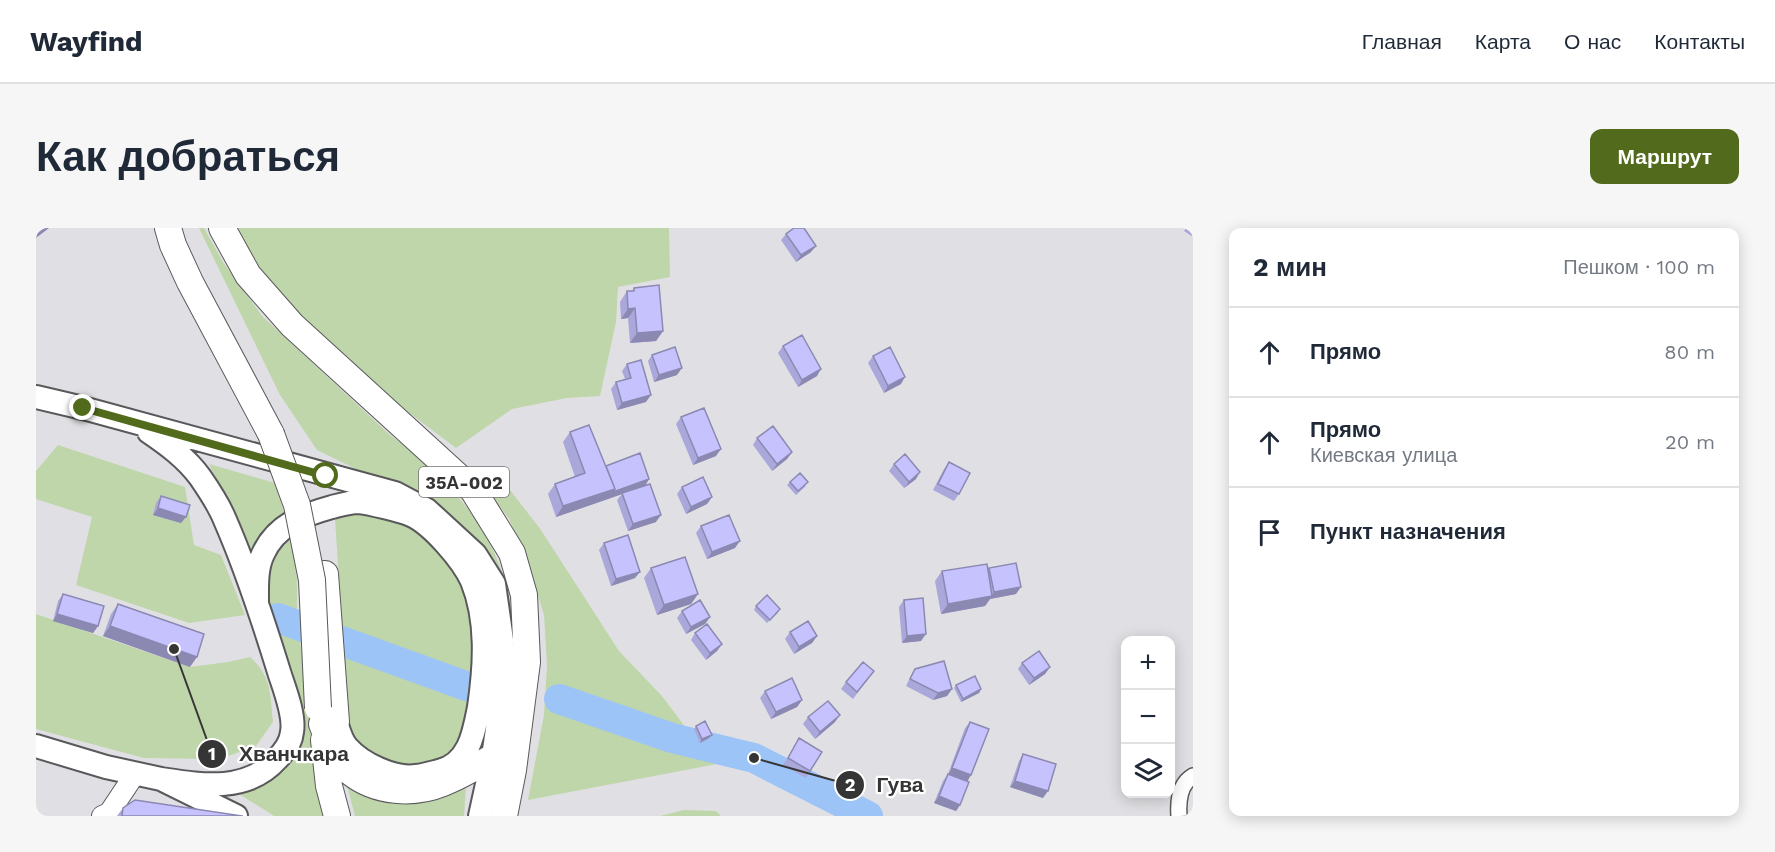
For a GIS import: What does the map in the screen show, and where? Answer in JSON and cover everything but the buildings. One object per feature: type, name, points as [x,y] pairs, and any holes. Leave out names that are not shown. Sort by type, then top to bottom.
[{"type":"highway","points":[[168,228],[190,282],[278,433],[298,458],[308,483],[319,527],[325,574],[329,786],[337,816]]},
{"type":"highway","points":[[178,228],[184,248],[201,285],[278,433],[297,505],[312,580],[330,745],[352,773],[392,791],[444,783],[493,757]]},
{"type":"highway","name":"35А-002","points":[[222,228],[248,275],[292,325],[473,490],[512,553],[524,595],[527,662],[513,770],[504,816]]},
{"type":"main road","points":[[36,397],[394,493],[427,510],[475,554],[494,584],[504,654],[493,757],[480,816]]},
{"type":"main road","points":[[36,746],[106,767],[201,786],[230,784],[255,776],[272,765],[285,749],[293,731],[290,707],[256,603],[225,519],[199,476],[174,450],[136,423]]},
{"type":"main road","points":[[256,603],[262,555],[280,530],[303,516],[358,502],[412,515],[437,534],[466,569],[473,584],[484,635],[483,680],[474,737],[460,760],[443,770],[414,777],[390,773],[375,767],[348,748],[328,714]]},
{"type":"main road","points":[[161,779],[236,816]]},
{"type":"street","points":[[102,816],[109,813],[135,774]]},
{"type":"street","points":[[1179,816],[1182,789],[1193,776]]},
{"type":"green space","points":[[199,228],[204,228],[223,262],[263,317],[390,435],[442,479],[463,503],[481,528],[495,555],[506,585],[513,617],[516,653],[388,481],[358,470],[317,450],[280,395]]},
{"type":"green space","points":[[234,228],[669,228],[670,277],[618,287],[616,322],[600,396],[567,398],[512,409],[456,448],[388,397],[256,273]]},
{"type":"green space","points":[[58,445],[185,487],[194,545],[221,555],[245,615],[189,623],[76,585],[92,517],[36,499],[36,471]]},
{"type":"green space","points":[[209,464],[275,483],[285,515],[264,532],[246,554],[227,500]]},
{"type":"green space","points":[[497,483],[510,490],[541,530],[619,651],[662,696],[689,732],[738,760],[528,800],[544,715],[547,665],[544,615],[528,563],[509,519],[486,488]]},
{"type":"green space","points":[[361,511],[381,511],[433,539],[454,563],[471,599],[478,643],[463,744],[444,763],[398,769],[362,750],[349,731],[335,519]]},
{"type":"green space","points":[[291,534],[297,579],[297,618],[302,656],[318,708],[326,816],[274,816],[236,792],[287,761],[280,641],[266,594],[269,571],[277,546]]},
{"type":"green space","points":[[36,614],[190,667],[250,657],[257,664],[269,686],[273,722],[256,746],[231,755],[206,759],[144,758],[36,729]]},
{"type":"green space","points":[[345,778],[380,794],[408,802],[429,802],[466,788],[464,816],[355,816]]},
{"type":"green space","points":[[684,810],[716,811],[721,816],[660,816]]},
{"type":"waterway","points":[[278,618],[466,686]]},
{"type":"waterway","points":[[559,699],[672,738],[754,758],[868,816]]},
{"type":"place","name":"Хванчкара","points":[[174,649]]},
{"type":"place","name":"Гува","points":[[754,758]]},
{"type":"route","points":[[83,408],[326,476]]}]
